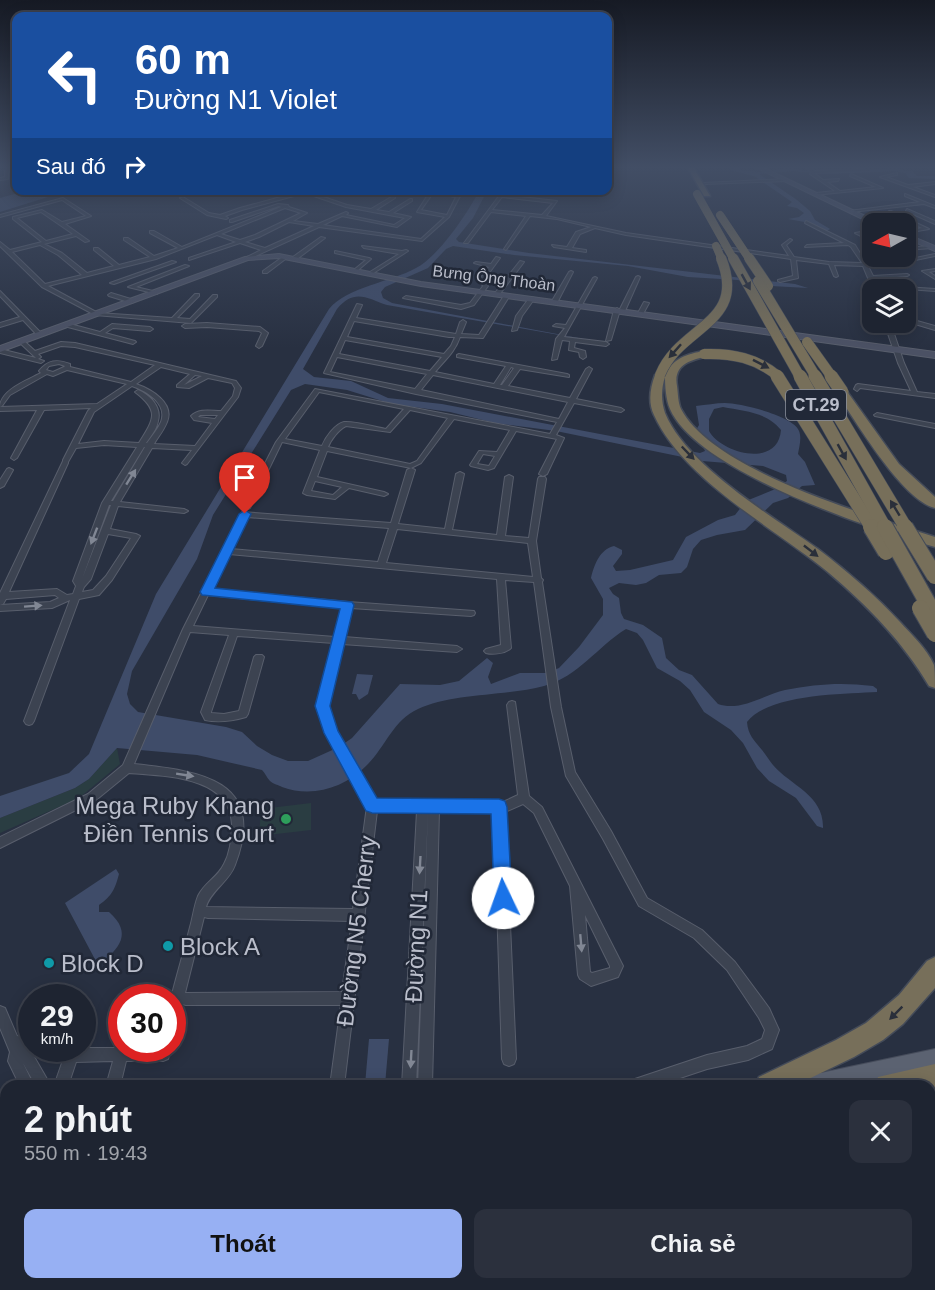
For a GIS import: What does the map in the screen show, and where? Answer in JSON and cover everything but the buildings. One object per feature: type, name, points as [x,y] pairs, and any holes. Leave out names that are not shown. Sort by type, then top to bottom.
[{"type":"highway","points":[[714,228],[727,275],[729,292],[721,309],[679,346],[665,364],[658,379],[656,397],[659,413],[668,429],[696,462],[834,568],[884,615],[908,642],[935,681]]},
{"type":"highway","name":"CT.29","points":[[724,228],[935,616]]},
{"type":"highway","name":"CT.29","points":[[726,228],[935,576]]},
{"type":"highway","points":[[729,228],[892,464],[935,504]]},
{"type":"highway","points":[[772,487],[712,449],[692,431],[677,411],[670,388],[673,369],[688,357],[704,354],[746,357],[766,366],[781,379],[935,634]]},
{"type":"highway","points":[[658,379],[660,398],[668,413],[694,443],[721,463],[794,496],[935,549]]},
{"type":"highway","points":[[794,496],[935,542]]},
{"type":"highway","points":[[780,1080],[847,1048],[887,1022],[919,990],[935,969]]},
{"type":"highway","points":[[919,1080],[935,1077]]},
{"type":"main road","points":[[843,1080],[935,1060]]},
{"type":"street","points":[[26,228],[86,275]]},
{"type":"street","points":[[68,228],[87,241]]},
{"type":"street","points":[[44,286],[154,258],[238,228]]},
{"type":"street","points":[[191,260],[271,228]]},
{"type":"street","points":[[248,258],[263,249],[313,228]]},
{"type":"street","points":[[326,228],[421,240],[434,228]]},
{"type":"street","points":[[466,242],[477,228]]},
{"type":"street","points":[[506,249],[520,228]]},
{"type":"street","points":[[569,248],[578,233],[592,228]]},
{"type":"street","points":[[601,228],[793,259],[862,265]]},
{"type":"street","points":[[818,228],[850,244],[862,258]]},
{"type":"street","points":[[916,232],[935,229]]},
{"type":"street","points":[[152,232],[181,248]]},
{"type":"street","points":[[9,251],[77,234]]},
{"type":"street","points":[[219,235],[263,249]]},
{"type":"street","points":[[265,272],[323,238]]},
{"type":"street","points":[[126,239],[154,258]]},
{"type":"street","points":[[916,239],[932,248]]},
{"type":"street","points":[[780,281],[796,277],[793,259],[784,245],[790,240]]},
{"type":"street","points":[[0,243],[44,286],[97,314],[192,321],[215,296]]},
{"type":"street","points":[[807,246],[850,244]]},
{"type":"street","points":[[554,246],[584,251]]},
{"type":"street","points":[[364,247],[405,252],[374,274]]},
{"type":"street","points":[[916,249],[932,248]]},
{"type":"street","points":[[96,249],[118,267]]},
{"type":"street","points":[[338,252],[368,258],[357,270]]},
{"type":"street","name":"Bưng Ông Thoàn","points":[[0,350],[248,258],[267,255],[357,270],[411,282],[497,294],[533,295],[555,302],[828,337],[897,351],[935,355]]},
{"type":"street","points":[[916,259],[935,255]]},
{"type":"street","points":[[823,256],[833,264],[836,276]]},
{"type":"street","points":[[406,298],[464,308],[472,304],[482,292],[487,284],[481,280],[498,258]]},
{"type":"street","points":[[155,293],[110,282],[174,262]]},
{"type":"street","points":[[497,294],[522,262]]},
{"type":"street","points":[[476,263],[492,266]]},
{"type":"street","points":[[130,287],[187,266]]},
{"type":"street","points":[[866,267],[872,278],[907,275]]},
{"type":"street","points":[[935,270],[924,271],[935,278]]},
{"type":"street","points":[[555,302],[571,272]]},
{"type":"street","points":[[564,337],[573,340],[607,342],[638,277]]},
{"type":"street","points":[[554,359],[559,339],[564,337],[595,278]]},
{"type":"street","points":[[935,278],[928,280],[935,289]]},
{"type":"street","points":[[916,288],[935,289]]},
{"type":"street","points":[[0,293],[3,300],[39,335]]},
{"type":"street","points":[[111,295],[132,301]]},
{"type":"street","points":[[170,320],[197,295]]},
{"type":"street","points":[[353,319],[459,336],[481,337],[507,295]]},
{"type":"street","points":[[515,327],[533,295]]},
{"type":"street","points":[[641,313],[645,303]]},
{"type":"street","points":[[360,305],[327,373],[560,423]]},
{"type":"street","points":[[0,325],[24,318]]},
{"type":"street","points":[[170,320],[179,326],[207,324],[260,329],[265,333],[259,346]]},
{"type":"street","points":[[416,392],[447,356],[459,336],[463,322]]},
{"type":"street","points":[[917,323],[935,328]]},
{"type":"street","points":[[66,325],[133,342]]},
{"type":"street","points":[[100,334],[112,326],[150,329]]},
{"type":"street","points":[[556,326],[568,327]]},
{"type":"street","points":[[891,333],[915,393]]},
{"type":"street","points":[[345,338],[447,356]]},
{"type":"street","points":[[573,340],[572,350],[582,351],[583,357]]},
{"type":"street","points":[[21,341],[44,363]]},
{"type":"street","points":[[35,353],[65,344],[234,382],[238,388],[236,396],[185,463]]},
{"type":"street","points":[[0,350],[44,363],[63,362],[68,365],[64,370]]},
{"type":"street","points":[[336,355],[621,410]]},
{"type":"street","points":[[459,356],[567,376]]},
{"type":"street","points":[[44,363],[42,369],[45,373]]},
{"type":"street","points":[[1,598],[89,413],[160,365]]},
{"type":"street","points":[[496,386],[510,365]]},
{"type":"street","points":[[504,387],[518,367]]},
{"type":"street","points":[[553,436],[589,369]]},
{"type":"street","points":[[0,407],[8,394],[45,373],[64,370],[152,393],[162,405],[165,420],[116,503],[87,579],[80,586],[29,721]]},
{"type":"street","points":[[194,373],[179,386],[187,387],[207,376]]},
{"type":"street","points":[[80,586],[77,581],[106,503],[155,423],[156,410],[144,395],[128,386]]},
{"type":"street","points":[[857,389],[856,386],[935,396]]},
{"type":"street","points":[[0,843],[92,797],[127,768],[187,629],[245,511],[281,440],[317,390],[561,438],[542,476],[532,541],[540,580],[553,685],[570,773],[608,835],[643,902],[698,934],[731,966],[764,1013],[772,1030],[767,1044],[748,1053],[707,1062],[653,1080]]},
{"type":"street","points":[[0,407],[97,406]]},
{"type":"street","points":[[14,458],[42,407]]},
{"type":"street","points":[[347,486],[337,497],[309,494],[307,491],[332,436],[343,424],[388,431],[408,409]]},
{"type":"street","points":[[217,421],[196,419],[194,416],[198,413],[223,413]]},
{"type":"street","points":[[877,415],[935,426]]},
{"type":"street","points":[[281,440],[404,465],[414,465],[419,462],[452,417]]},
{"type":"street","points":[[500,454],[514,429]]},
{"type":"street","points":[[73,446],[104,443],[196,448]]},
{"type":"street","points":[[0,486],[9,470]]},
{"type":"street","points":[[382,564],[411,470]]},
{"type":"street","points":[[448,531],[460,474]]},
{"type":"street","points":[[501,536],[510,477]]},
{"type":"street","points":[[312,478],[402,499]]},
{"type":"street","points":[[106,503],[184,511]]},
{"type":"street","points":[[245,511],[532,541]]},
{"type":"street","points":[[0,608],[52,605],[65,598],[89,596],[101,589],[136,536],[105,531]]},
{"type":"street","points":[[227,551],[540,580]]},
{"type":"street","points":[[489,651],[506,648],[501,577]]},
{"type":"street","points":[[1,598],[57,592],[65,598]]},
{"type":"street","points":[[207,592],[471,613]]},
{"type":"street","points":[[348,605],[322,706],[339,747],[372,806],[504,807],[524,798]]},
{"type":"street","points":[[187,629],[338,642],[457,649]]},
{"type":"street","points":[[234,633],[206,711],[208,717],[224,718],[243,714],[259,657]]},
{"type":"street","points":[[512,705],[524,798],[538,810],[576,885],[617,966],[614,974],[591,980],[584,975],[576,885]]},
{"type":"street","points":[[127,768],[202,778],[226,795],[236,806],[238,814],[237,832],[229,865],[202,901],[181,984]]},
{"type":"street","name":"Đường N5 Cherry","points":[[338,1080],[372,806]]},
{"type":"street","name":"Đường N1","points":[[424,1080],[424,928],[428,806]]},
{"type":"street","points":[[499,807],[509,1059]]},
{"type":"street","points":[[208,912],[359,915]]},
{"type":"street","name":"Đường N1","points":[[410,1080],[424,928]]},
{"type":"street","points":[[186,999],[348,998]]},
{"type":"street","points":[[0,1013],[15,1047],[15,1061],[24,1080]]},
{"type":"street","points":[[15,1047],[25,1053],[41,1080]]},
{"type":"street","points":[[63,1080],[69,1062]]},
{"type":"street","points":[[115,1080],[119,1062]]},
{"type":"green space","points":[[117,748],[120,764],[79,798],[0,833],[0,818],[75,788],[89,779]]},
{"type":"green space","name":"Mega Ruby Khang Điền Tennis Court","points":[[311,803],[311,830],[259,836],[261,809]]},
{"type":"water","points":[[456,228],[465,228],[456,239],[459,242],[529,253],[795,284],[808,288],[755,285],[738,280],[688,277],[628,266],[514,255],[453,246],[446,249],[428,268],[385,287],[381,292],[383,298],[392,303],[605,343],[387,305],[361,296],[349,299],[337,309],[303,369],[314,377],[351,381],[388,398],[442,404],[700,453],[705,451],[696,430],[699,425],[696,406],[725,403],[742,405],[766,411],[795,425],[800,437],[798,454],[805,462],[815,485],[802,486],[788,498],[773,503],[745,530],[701,540],[693,549],[687,567],[681,573],[659,575],[646,583],[636,585],[619,583],[609,588],[619,598],[624,619],[643,625],[662,638],[666,658],[679,670],[692,675],[718,704],[735,706],[777,692],[818,685],[861,685],[873,686],[877,689],[877,692],[826,695],[788,701],[757,713],[747,722],[752,737],[773,765],[805,792],[818,807],[823,828],[817,826],[796,798],[769,781],[757,768],[743,743],[731,730],[704,712],[690,690],[680,681],[657,668],[643,640],[637,633],[626,629],[578,668],[556,682],[529,689],[446,700],[418,709],[402,720],[373,759],[357,774],[327,789],[293,790],[271,782],[262,770],[197,755],[117,748],[89,779],[75,788],[0,818],[0,796],[69,773],[89,754],[156,594],[329,309],[347,295],[416,268],[434,254]],"holes":[[[305,384],[347,390],[392,404],[450,412],[495,423],[556,431],[702,461],[763,466],[786,475],[787,481],[773,490],[746,501],[735,515],[718,520],[686,537],[673,560],[616,571],[613,566],[622,554],[622,550],[614,546],[605,550],[596,563],[591,578],[603,599],[603,615],[579,647],[559,668],[547,673],[520,673],[491,684],[488,677],[493,663],[487,658],[459,681],[440,685],[400,684],[352,738],[339,747],[308,761],[288,761],[272,755],[257,746],[242,732],[226,727],[138,712],[130,704],[127,694],[132,671],[197,559],[213,515],[291,390]],[[723,407],[754,413],[769,419],[781,430],[778,442],[770,450],[760,453],[736,451],[715,439],[709,431],[709,419],[714,409]]]},
{"type":"water","points":[[357,674],[373,675],[368,694],[359,700],[356,694],[352,694]]},
{"type":"water","points":[[116,869],[119,874],[116,884],[110,895],[99,905],[99,912],[109,912],[116,920],[122,934],[121,940],[112,953],[98,965],[65,903]]},
{"type":"water","points":[[369,1039],[389,1039],[385,1080],[365,1080]]},
{"type":"place","name":"Mega Ruby Khang Điền Tennis Court","points":[[286,819]]},
{"type":"place","name":"Block A","points":[[168,946]]},
{"type":"place","name":"Block D","points":[[49,963]]},
{"type":"route","points":[[245,514],[207,592],[348,605],[322,706],[331,733],[372,806],[499,807],[503,898]]}]
